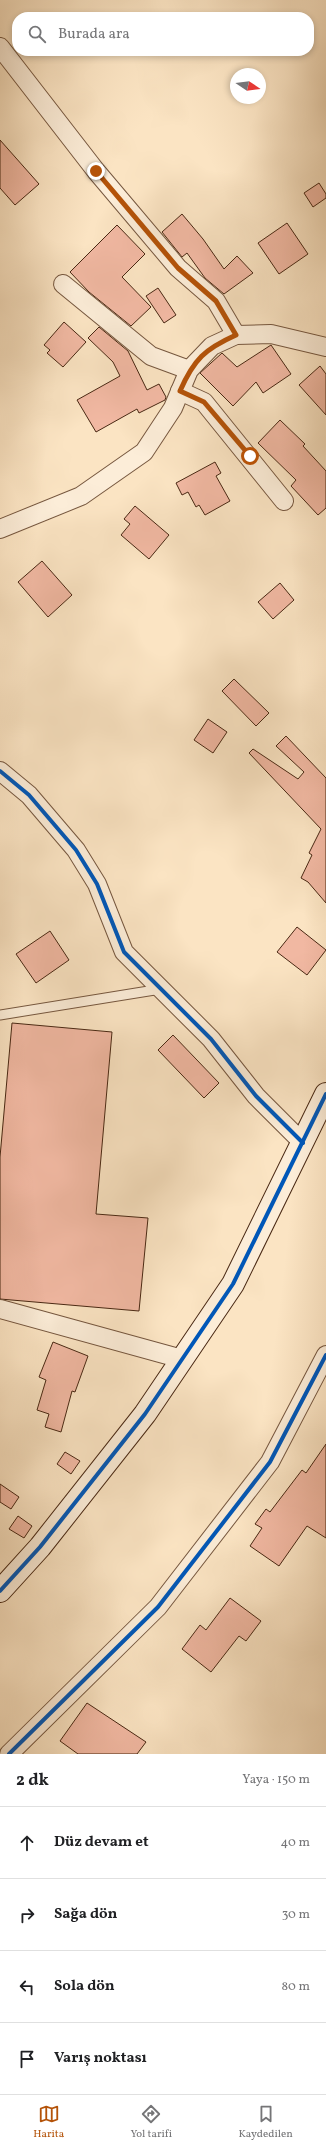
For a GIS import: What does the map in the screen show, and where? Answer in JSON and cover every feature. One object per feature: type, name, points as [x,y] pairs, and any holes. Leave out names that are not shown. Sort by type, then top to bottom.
[{"type":"street","points":[[0,47],[96,171],[178,268],[216,301],[236,335]]},
{"type":"street","points":[[63,284],[150,356],[189,370]]},
{"type":"street","points":[[0,530],[81,496],[144,452],[173,408],[189,370],[212,346],[236,335],[271,334],[326,347]]},
{"type":"street","points":[[180,391],[204,402],[284,501]]},
{"type":"street","points":[[0,771],[28,795],[76,850],[97,884],[124,952],[211,1039],[256,1096],[303,1143]]},
{"type":"street","points":[[0,1591],[40,1547],[145,1414],[233,1284],[326,1094]]},
{"type":"street","points":[[0,1309],[182,1359]]},
{"type":"street","points":[[9,1754],[158,1607],[270,1462],[326,1355]]},
{"type":"lane","points":[[0,1016],[162,990]]},
{"type":"building","points":[[0,140],[39,184],[15,205],[0,188]]},
{"type":"building","points":[[319,183],[326,194],[326,198],[313,207],[304,193]]},
{"type":"building","points":[[182,214],[203,239],[224,269],[237,256],[253,273],[224,294],[205,278],[187,253],[182,257],[162,232]]},
{"type":"building","points":[[287,223],[308,254],[279,274],[258,243]]},
{"type":"building","points":[[117,225],[145,254],[122,277],[151,307],[131,326],[89,292],[70,272]]},
{"type":"building","points":[[158,288],[176,315],[164,323],[146,296]]},
{"type":"building","points":[[64,322],[86,342],[63,367],[47,353],[50,350],[44,345]]},
{"type":"building","points":[[99,327],[128,351],[147,390],[159,384],[166,397],[165,400],[139,413],[137,409],[96,432],[77,400],[120,376],[113,362],[88,338]]},
{"type":"building","points":[[271,345],[291,374],[263,393],[256,382],[233,406],[200,373],[222,353],[237,367]]},
{"type":"building","points":[[320,366],[326,374],[326,415],[299,385]]},
{"type":"building","points":[[280,420],[305,444],[303,446],[326,471],[326,508],[318,515],[291,486],[296,480],[258,443]]},
{"type":"building","points":[[215,462],[221,473],[216,476],[230,501],[205,515],[199,505],[196,507],[188,492],[182,495],[176,483]]},
{"type":"building","points":[[135,506],[169,535],[149,559],[121,535],[130,524],[124,519]]},
{"type":"building","points":[[42,561],[72,595],[48,617],[18,582]]},
{"type":"building","points":[[280,583],[294,600],[273,619],[258,602]]},
{"type":"building","points":[[234,679],[269,713],[256,726],[222,691]]},
{"type":"building","points":[[208,719],[227,732],[213,753],[194,740]]},
{"type":"building","points":[[286,736],[326,778],[326,903],[308,882],[301,878],[312,855],[309,853],[321,829],[249,753],[253,749],[298,779],[304,772],[276,746]]},
{"type":"building","points":[[297,927],[326,950],[307,975],[277,952]]},
{"type":"building","points":[[50,931],[69,960],[36,983],[16,954]]},
{"type":"building","points":[[12,1023],[112,1032],[96,1214],[148,1218],[139,1311],[0,1299],[0,1157]]},
{"type":"building","points":[[173,1035],[219,1083],[204,1098],[158,1050]]},
{"type":"building","points":[[53,1342],[88,1356],[75,1392],[72,1391],[61,1432],[45,1427],[49,1414],[37,1410],[46,1380],[39,1377]]},
{"type":"building","points":[[326,1444],[326,1538],[307,1526],[279,1566],[250,1546],[262,1528],[255,1524],[266,1509],[270,1512],[302,1470],[306,1473]]},
{"type":"building","points":[[65,1452],[80,1461],[71,1474],[57,1464]]},
{"type":"building","points":[[0,1484],[19,1497],[11,1509],[0,1502]]},
{"type":"building","points":[[18,1516],[32,1526],[24,1538],[9,1529]]},
{"type":"building","points":[[230,1598],[261,1621],[246,1641],[239,1636],[211,1672],[182,1649],[200,1625],[206,1630]]},
{"type":"building","points":[[87,1703],[146,1742],[137,1754],[78,1754],[60,1741]]},
{"type":"cycle path","points":[[0,771],[29,795],[76,850],[97,884],[124,952],[211,1039],[256,1096],[303,1143]]},
{"type":"cycle path","points":[[0,1591],[40,1547],[145,1414],[233,1284],[326,1094]]},
{"type":"cycle path","points":[[9,1754],[158,1607],[270,1462],[326,1355]]},
{"type":"route","points":[[96,171],[178,268],[216,301],[236,335],[212,346],[189,370],[180,391],[204,402],[250,456]]}]
